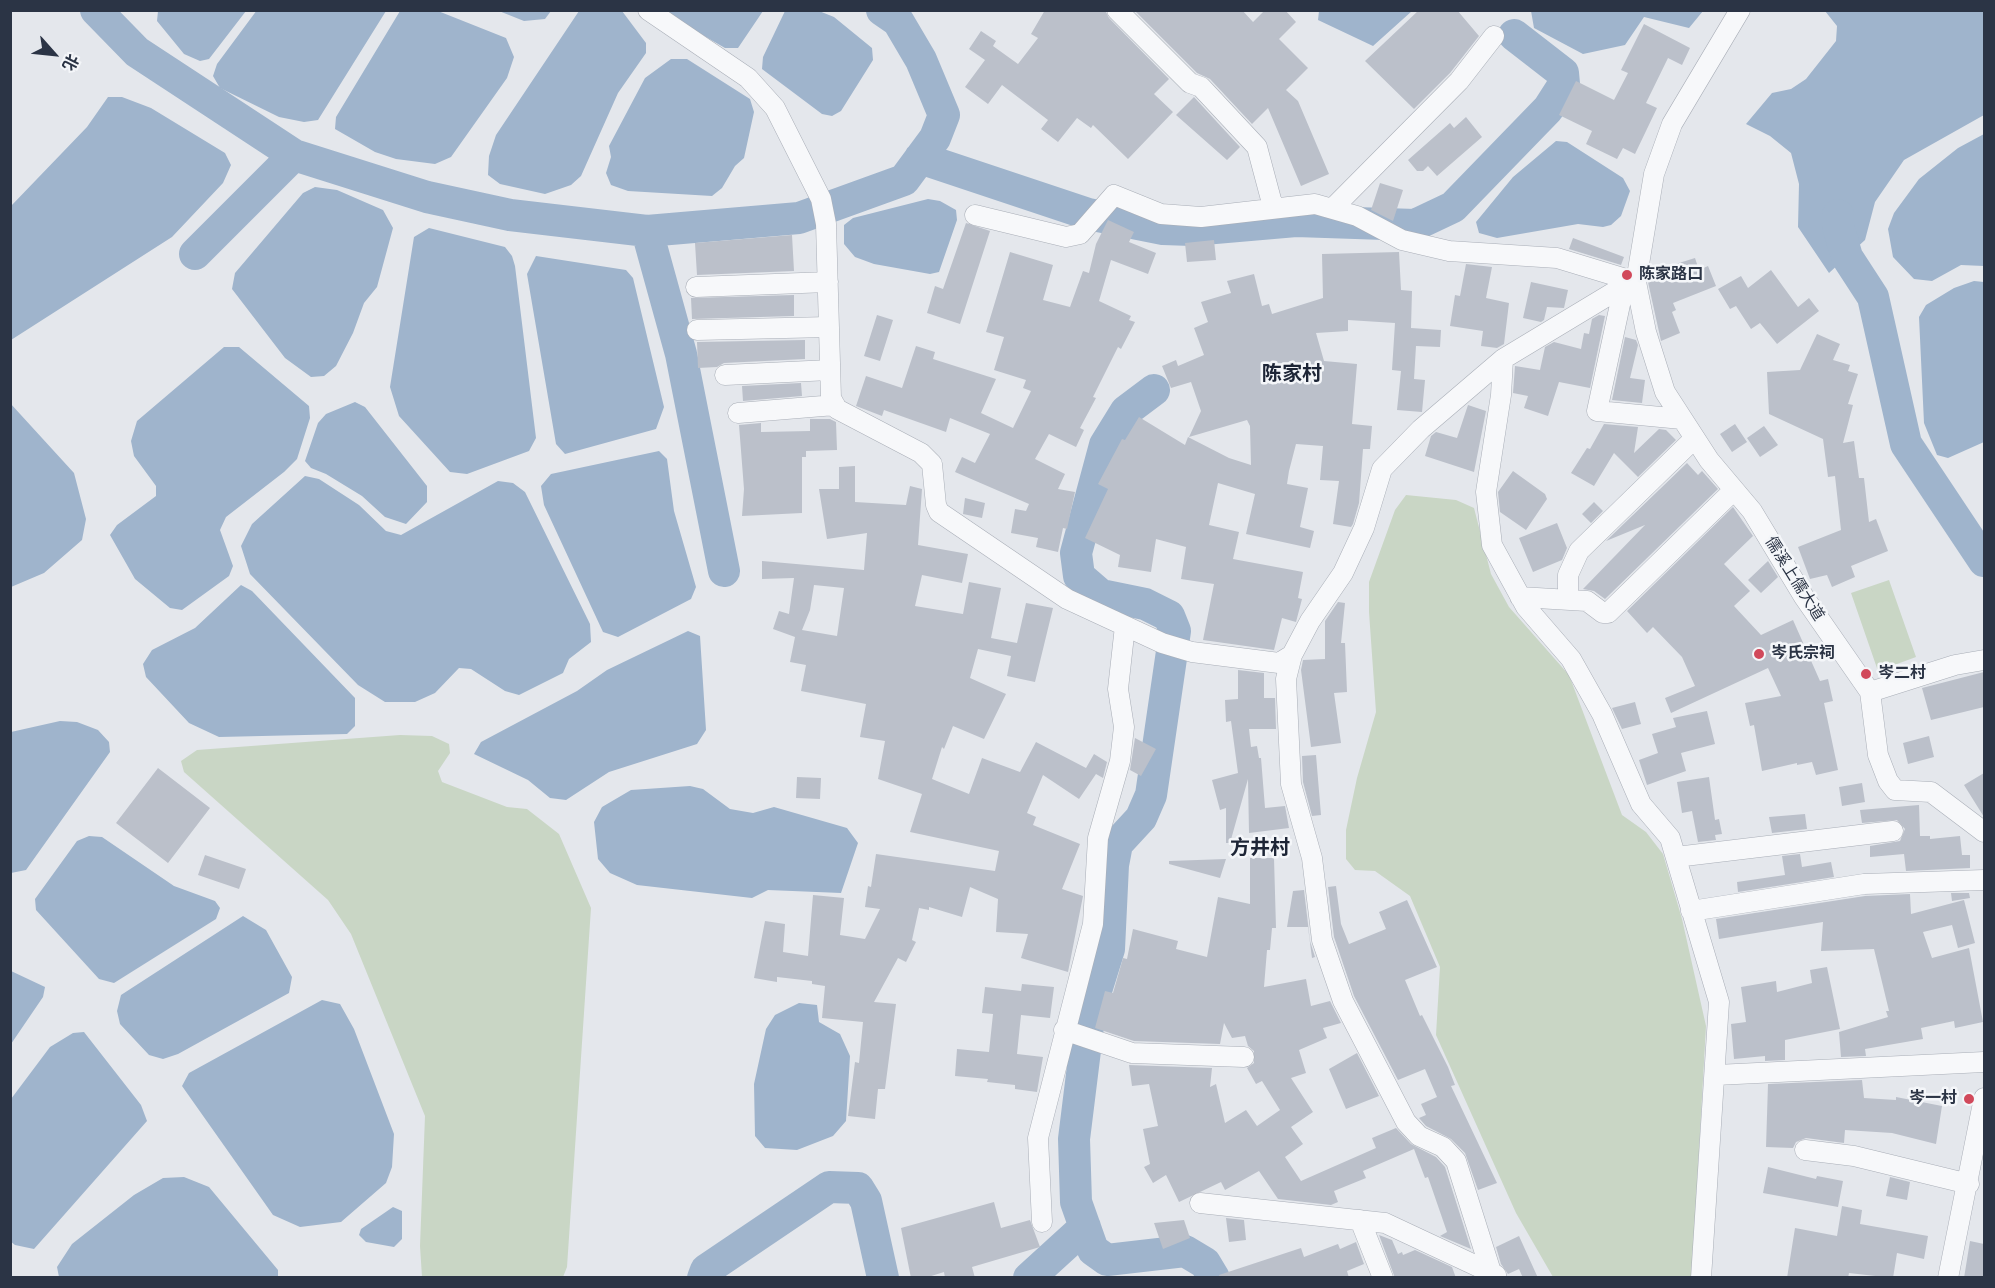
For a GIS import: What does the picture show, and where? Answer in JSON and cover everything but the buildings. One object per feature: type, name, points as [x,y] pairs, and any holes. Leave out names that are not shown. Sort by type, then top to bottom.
[{"type":"street","points":[[648,10],[748,78],[775,108],[821,199],[826,224],[831,398],[837,409],[921,453],[932,464],[936,506],[939,512],[1067,598],[1162,643],[1192,652],[1279,663],[1292,655]]},
{"type":"street","points":[[1683,419],[1597,411],[1630,284],[1654,174],[1672,124],[1740,10]]},
{"type":"street","points":[[1120,11],[1190,83],[1201,87],[1257,147],[1273,207]]},
{"type":"street","points":[[1333,208],[1459,81],[1494,36]]},
{"type":"street","points":[[975,215],[1066,237],[1080,234],[1103,208],[1201,217],[1315,204],[1357,216],[1402,240],[1449,251],[1557,258],[1630,284]]},
{"type":"street","points":[[696,287],[828,282]]},
{"type":"street","points":[[1496,1275],[1456,1161],[1443,1147],[1419,1136],[1406,1122],[1344,1001],[1322,940],[1312,858],[1291,784],[1286,679],[1292,655],[1310,621],[1343,573],[1364,528],[1382,469],[1421,429],[1503,359],[1630,284]]},
{"type":"street","name":"儒溪上儒大道","points":[[1630,284],[1665,392],[1709,460],[1752,511],[1804,597],[1870,692],[1878,755],[1894,790],[1931,792],[1984,832]]},
{"type":"street","points":[[697,330],[829,327]]},
{"type":"street","points":[[1503,359],[1486,492],[1492,545],[1520,597],[1571,659],[1602,714],[1641,804],[1670,838],[1719,1002],[1701,1278]]},
{"type":"street","points":[[725,375],[830,370]]},
{"type":"street","points":[[738,412],[835,405]]},
{"type":"street","points":[[1568,599],[1568,575],[1579,551],[1695,438]]},
{"type":"street","points":[[1520,597],[1587,601],[1604,613],[1608,613],[1734,490]]},
{"type":"street","points":[[1042,1222],[1038,1138],[1069,1032],[1092,924],[1098,838],[1120,761],[1124,727],[1118,689],[1125,626]]},
{"type":"street","points":[[1870,692],[1955,665],[1984,660]]},
{"type":"street","points":[[1676,857],[1893,831]]},
{"type":"street","points":[[1691,911],[1864,884],[1984,880]]},
{"type":"street","points":[[1069,1032],[1097,1044],[1132,1053],[1163,1056],[1244,1057]]},
{"type":"street","points":[[1716,1075],[1984,1062]]},
{"type":"street","points":[[1948,1278],[1984,1108]]},
{"type":"street","points":[[1805,1150],[1854,1156],[1969,1184]]},
{"type":"street","points":[[1200,1203],[1385,1223],[1496,1275]]},
{"type":"street","points":[[1360,1220],[1383,1278]]},
{"type":"green space","points":[[1406,495],[1456,500],[1474,508],[1491,574],[1509,607],[1569,675],[1622,815],[1646,832],[1663,854],[1682,919],[1706,1026],[1692,1277],[1553,1277],[1516,1213],[1436,1035],[1440,967],[1410,896],[1375,871],[1355,870],[1346,859],[1346,830],[1357,778],[1376,712],[1369,582],[1395,510]]},
{"type":"green space","points":[[1889,580],[1916,657],[1878,671],[1851,593]]},
{"type":"green space","points":[[400,735],[432,736],[449,744],[450,753],[438,771],[442,782],[507,807],[527,809],[559,834],[591,908],[567,1267],[563,1277],[422,1277],[420,1246],[425,1116],[351,934],[328,900],[184,772],[181,761],[197,750]]},
{"type":"water","points":[[158,10],[246,11],[209,59],[200,61],[184,54],[157,21]]},
{"type":"water","points":[[257,10],[386,11],[318,120],[304,122],[279,117],[220,88],[213,76],[217,64]]},
{"type":"water","points":[[551,10],[545,19],[524,21],[499,11]]},
{"type":"water","points":[[1319,10],[1412,11],[1373,46],[1318,20]]},
{"type":"water","points":[[1531,10],[1703,11],[1689,28],[1644,17],[1625,45],[1583,54],[1534,28]]},
{"type":"water","points":[[400,11],[438,11],[506,38],[514,57],[507,78],[451,157],[435,164],[396,159],[375,152],[335,129],[336,117]]},
{"type":"water","points":[[579,11],[622,11],[646,43],[646,53],[618,93],[581,176],[571,185],[545,194],[500,184],[488,175],[489,156],[496,135]]},
{"type":"water","points":[[661,11],[763,11],[738,48],[725,48]]},
{"type":"water","points":[[785,11],[819,11],[834,17],[872,48],[873,60],[841,111],[832,116],[822,114],[762,69],[763,57]]},
{"type":"water","points":[[1825,11],[1984,11],[1984,115],[1904,160],[1875,202],[1865,240],[1829,273],[1798,227],[1799,184],[1791,153],[1770,136],[1746,124],[1772,93],[1791,89],[1806,79],[1836,41],[1837,26]]},
{"type":"water","points":[[671,59],[687,59],[750,99],[754,112],[744,158],[735,166],[722,188],[712,196],[628,191],[611,185],[606,173],[611,157],[609,146],[645,78]]},
{"type":"water","points":[[108,97],[122,97],[151,108],[225,153],[231,165],[223,183],[172,237],[11,340],[11,206],[87,127]]},
{"type":"water","points":[[1984,134],[1984,266],[1961,265],[1932,281],[1914,279],[1893,257],[1888,229],[1894,213],[1919,179],[1958,148]]},
{"type":"water","points":[[1556,141],[1567,142],[1623,178],[1630,191],[1621,216],[1611,225],[1603,227],[1578,224],[1497,238],[1479,233],[1476,222],[1513,177]]},
{"type":"water","points":[[315,187],[337,190],[383,210],[393,228],[377,287],[364,303],[353,333],[336,366],[324,376],[311,377],[285,358],[232,289],[235,273],[303,193]]},
{"type":"water","points":[[928,199],[940,201],[956,210],[957,220],[939,272],[930,274],[874,264],[855,257],[844,244],[844,225],[853,218]]},
{"type":"water","points":[[429,228],[505,247],[512,256],[515,266],[536,438],[529,451],[467,474],[450,472],[399,416],[390,387],[414,237]]},
{"type":"water","points":[[536,256],[626,270],[633,278],[664,407],[656,429],[565,454],[556,444],[527,274]]},
{"type":"water","points":[[1974,281],[1984,282],[1984,442],[1948,458],[1937,455],[1924,423],[1919,317],[1926,305],[1954,288]]},
{"type":"water","points":[[224,347],[239,347],[309,406],[310,418],[297,459],[284,472],[226,517],[220,530],[233,566],[229,576],[182,610],[170,608],[135,579],[110,535],[117,525],[156,496],[156,486],[134,456],[131,441],[137,421]]},
{"type":"water","points":[[355,402],[365,407],[427,486],[427,502],[406,524],[385,517],[362,496],[326,474],[311,468],[305,461],[318,423],[326,414]]},
{"type":"water","points":[[10,403],[74,473],[86,519],[82,540],[44,573],[11,587]]},
{"type":"water","points":[[659,451],[667,459],[674,511],[696,587],[691,599],[618,637],[603,632],[544,505],[541,486],[551,474]]},
{"type":"water","points":[[305,476],[319,479],[359,505],[386,531],[401,535],[498,481],[513,483],[525,492],[590,624],[591,642],[569,659],[563,673],[519,695],[505,691],[471,669],[459,668],[435,693],[415,702],[385,702],[358,685],[250,574],[241,546],[252,524]]},
{"type":"water","points":[[241,585],[252,591],[355,698],[355,726],[347,734],[219,737],[189,723],[146,677],[143,664],[152,650],[195,628]]},
{"type":"water","points":[[688,631],[700,636],[706,730],[697,744],[609,772],[566,800],[550,798],[528,780],[474,754],[481,742],[577,691],[607,670]]},
{"type":"water","points":[[60,721],[77,722],[98,730],[109,742],[110,752],[26,870],[11,873],[11,732]]},
{"type":"water","points":[[690,786],[703,789],[730,809],[753,813],[774,807],[847,828],[858,843],[841,893],[768,890],[752,898],[637,885],[610,873],[598,859],[594,822],[602,807],[631,790]]},
{"type":"water","points":[[89,836],[102,837],[174,886],[215,901],[220,908],[216,919],[114,983],[99,979],[36,910],[35,899],[77,841]]},
{"type":"water","points":[[243,916],[266,930],[292,977],[289,993],[178,1054],[163,1059],[149,1055],[120,1024],[117,1011],[121,995]]},
{"type":"water","points":[[11,971],[45,987],[43,997],[11,1044]]},
{"type":"water","points":[[322,1000],[340,1004],[354,1029],[394,1134],[392,1167],[386,1183],[341,1222],[300,1227],[273,1215],[182,1086],[189,1073]]},
{"type":"water","points":[[799,1003],[817,1005],[819,1022],[840,1034],[850,1056],[846,1121],[833,1136],[797,1150],[765,1148],[755,1136],[754,1084],[766,1029],[775,1015]]},
{"type":"water","points":[[84,1032],[141,1105],[147,1121],[34,1249],[15,1245],[10,1241],[11,1099],[50,1047],[73,1033]]},
{"type":"water","points":[[184,1177],[209,1187],[278,1270],[278,1277],[59,1277],[57,1267],[72,1244],[134,1195],[163,1178]]},
{"type":"water","points":[[393,1207],[402,1211],[402,1239],[394,1247],[366,1242],[359,1235],[361,1229]]},
{"type":"waterway","points":[[96,10],[137,52],[294,155],[427,197],[510,215],[647,231],[799,218],[904,180],[935,138],[944,115],[921,60],[898,21],[882,10]]},
{"type":"waterway","points":[[920,158],[1088,214],[1163,229],[1192,230],[1296,221],[1415,225],[1453,207],[1548,109],[1564,84],[1563,73],[1514,35]]},
{"type":"waterway","points":[[195,254],[294,155]]},
{"type":"waterway","points":[[1838,215],[1838,226],[1847,257],[1873,297],[1906,444],[1984,561]]},
{"type":"waterway","points":[[647,231],[681,354],[724,571]]},
{"type":"waterway","points":[[1154,390],[1126,411],[1105,445],[1076,553],[1079,576],[1101,595],[1145,604],[1169,616],[1175,631],[1151,795],[1141,818],[1117,844],[1113,865],[1109,949],[1090,1010],[1074,1139],[1076,1202],[1093,1250],[1107,1260],[1185,1251],[1205,1263],[1214,1278]]},
{"type":"waterway","points":[[703,1278],[706,1270],[829,1187],[858,1188],[866,1201],[883,1278]]},
{"type":"waterway","points":[[1029,1278],[1085,1227]]},
{"type":"place","name":"陈家路口","points":[[1627,275]]},
{"type":"place","name":"岑氏宗祠","points":[[1759,654]]},
{"type":"place","name":"岑二村","points":[[1866,674]]},
{"type":"place","name":"岑一村","points":[[1969,1099]]},
{"type":"district","name":"陈家村","points":[[1292,375]]},
{"type":"district","name":"方井村","points":[[1260,849]]}]
